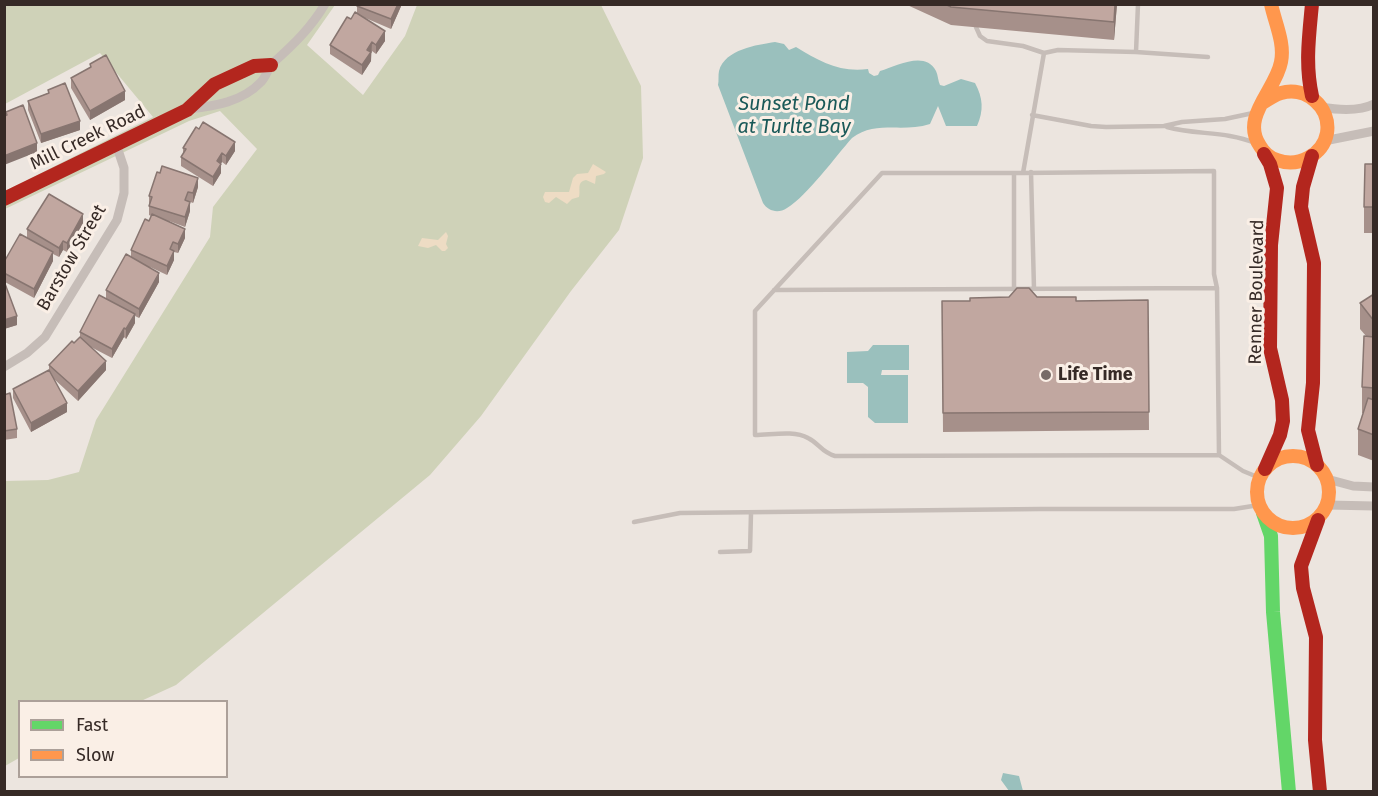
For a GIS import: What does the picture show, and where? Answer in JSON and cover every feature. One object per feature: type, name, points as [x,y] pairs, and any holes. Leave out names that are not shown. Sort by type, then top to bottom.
[{"type":"main road","points":[[1271,4],[1280,36],[1282,56],[1275,80],[1259,108],[1254,132],[1260,147],[1271,158],[1283,162],[1304,160],[1312,156]]},
{"type":"main road","points":[[1311,96],[1307,54],[1312,4]]},
{"type":"main road","name":"Mill Creek Road","points":[[4,198],[187,110],[215,84],[254,66],[271,65]]},
{"type":"main road","points":[[1259,108],[1273,94],[1294,90],[1311,96],[1321,107],[1327,125],[1324,141],[1312,156],[1302,188],[1301,209],[1313,250],[1314,263],[1313,382],[1308,430],[1317,465],[1327,479],[1330,495],[1328,505],[1318,520],[1301,566],[1303,588],[1316,637],[1316,740],[1320,792]]},
{"type":"main road","name":"Renner Boulevard","points":[[1260,147],[1270,164],[1276,188],[1271,246],[1270,348],[1283,420],[1282,430],[1262,473]]},
{"type":"main road","points":[[1289,792],[1273,612],[1271,536],[1261,509],[1257,487],[1262,473],[1281,458],[1302,457],[1317,465]]},
{"type":"main road","points":[[1261,509],[1272,522],[1290,529],[1302,528],[1318,520]]},
{"type":"street","name":"Mill Creek Road","points":[[187,110],[222,105],[252,91],[263,80],[271,65],[288,51],[313,23],[325,4]]},
{"type":"street","points":[[1321,107],[1351,109],[1374,104]]},
{"type":"street","points":[[1324,141],[1374,131]]},
{"type":"street","name":"Barstow Street","points":[[4,367],[27,353],[45,337],[117,220],[124,193],[124,168],[116,144]]},
{"type":"street","points":[[1327,479],[1353,486],[1374,487]]},
{"type":"street","points":[[1328,505],[1374,506]]},
{"type":"lane","points":[[1136,52],[1138,4]]},
{"type":"lane","points":[[976,27],[980,36],[987,41],[1023,46],[1044,53],[1058,50],[1186,54],[1208,57]]},
{"type":"lane","points":[[1023,173],[1044,53]]},
{"type":"lane","points":[[1032,115],[1091,126],[1164,126],[1182,122],[1225,119],[1259,108]]},
{"type":"lane","points":[[1164,126],[1183,131],[1240,137],[1260,147]]},
{"type":"lane","points":[[1219,455],[1217,288],[1214,274],[1214,171],[882,173],[755,311],[755,435],[800,434],[814,441],[824,453],[835,456],[1219,455],[1243,471],[1262,473]]},
{"type":"lane","points":[[1031,172],[1034,289]]},
{"type":"lane","points":[[1014,173],[1014,289]]},
{"type":"lane","points":[[774,290],[1217,288]]},
{"type":"lane","points":[[634,522],[680,513],[1261,509]]},
{"type":"lane","points":[[720,552],[750,551],[751,513]]},
{"type":"green space","points":[[5,5],[335,5],[307,45],[363,95],[405,36],[417,5],[601,5],[641,86],[643,158],[619,230],[571,291],[481,416],[430,475],[176,685],[143,700],[18,700],[18,759],[5,766],[5,481],[48,480],[79,472],[96,420],[210,237],[213,207],[257,149],[220,111],[189,121],[5,209],[5,191],[153,117],[100,53],[5,104]]},
{"type":"sand","points":[[593,164],[606,172],[596,176],[595,184],[583,181],[579,197],[567,204],[556,197],[549,203],[545,202],[543,197],[545,192],[569,192],[573,178],[577,174],[588,173]]},
{"type":"sand","points":[[446,232],[448,248],[445,251],[436,245],[428,248],[418,246],[422,238],[438,240]]},
{"type":"water","name":"Sunset Pond at Turlte Bay","points":[[775,42],[784,44],[789,50],[796,47],[839,67],[868,69],[869,73],[874,76],[880,71],[902,63],[925,61],[936,71],[940,85],[944,86],[961,79],[975,83],[982,104],[977,126],[946,126],[938,106],[930,124],[871,129],[861,133],[852,138],[795,202],[780,211],[770,210],[763,203],[718,85],[719,71],[728,58],[742,49]]},
{"type":"water","points":[[873,345],[909,345],[909,370],[882,370],[881,375],[908,375],[908,423],[875,423],[868,417],[868,387],[863,383],[847,383],[847,352],[868,351]]},
{"type":"water","points":[[1003,773],[1019,776],[1023,791],[1009,791],[1001,780]]},
{"type":"building","points":[[357,4],[398,4],[391,19],[357,6]]},
{"type":"building","points":[[945,4],[1115,4],[1114,22],[951,7]]},
{"type":"building","points":[[355,12],[385,31],[376,45],[372,42],[367,50],[371,52],[362,65],[330,45],[347,17],[351,19]]},
{"type":"building","points":[[106,55],[125,91],[90,111],[71,78]]},
{"type":"building","points":[[65,83],[80,121],[41,134],[28,101],[49,93],[48,90]]},
{"type":"building","points":[[23,105],[37,143],[4,156],[4,116],[7,115],[6,112]]},
{"type":"building","points":[[203,122],[235,142],[226,156],[222,153],[217,161],[221,164],[213,177],[181,157],[186,149],[183,148],[196,127],[199,129]]},
{"type":"building","points":[[1365,164],[1374,164],[1374,207],[1364,207]]},
{"type":"building","points":[[162,166],[198,178],[193,193],[188,192],[185,200],[190,202],[185,217],[149,206],[152,197],[149,196],[157,172],[160,173]]},
{"type":"building","points":[[49,194],[83,214],[67,243],[63,241],[59,248],[27,229]]},
{"type":"building","points":[[152,214],[185,229],[178,244],[173,242],[170,249],[174,251],[167,266],[131,250],[145,219],[149,221]]},
{"type":"building","points":[[20,234],[53,252],[34,289],[4,273],[4,262]]},
{"type":"building","points":[[126,254],[159,273],[139,309],[106,290]]},
{"type":"building","points":[[4,281],[17,316],[4,320]]},
{"type":"building","name":"Life Time","points":[[1017,288],[1029,288],[1037,297],[1076,297],[1076,301],[1148,300],[1149,412],[943,413],[942,301],[1009,297]]},
{"type":"building","points":[[1374,294],[1374,321],[1360,303]]},
{"type":"building","points":[[99,295],[135,314],[112,349],[80,332]]},
{"type":"building","points":[[1364,336],[1374,337],[1374,388],[1362,387]]},
{"type":"building","points":[[80,337],[106,361],[78,391],[49,365],[72,341],[74,343]]},
{"type":"building","points":[[49,370],[67,403],[31,423],[13,389]]},
{"type":"building","points":[[10,393],[17,429],[4,431],[4,395]]},
{"type":"building","points":[[1368,398],[1374,400],[1374,435],[1358,429]]},
{"type":"traffic: fast","points":[[1263,513],[1271,536],[1273,612],[1289,792]]},
{"type":"traffic: slow","points":[[1261,104],[1278,94],[1290,92],[1308,96],[1321,107],[1325,115],[1327,124],[1325,141],[1308,158],[1285,162],[1267,155],[1255,135],[1254,125],[1257,114],[1261,104],[1278,72],[1282,55],[1281,40],[1271,4]]},
{"type":"traffic: slow","points":[[1300,456],[1319,466],[1327,478],[1329,492],[1327,506],[1319,518],[1307,526],[1286,528],[1267,518],[1259,506],[1257,485],[1267,466],[1279,458],[1300,456]]},
{"type":"traffic: jam","points":[[1312,4],[1308,62],[1312,96]]},
{"type":"traffic: jam","points":[[4,199],[187,110],[215,84],[254,66],[271,65]]},
{"type":"traffic: jam","points":[[1264,154],[1270,164],[1277,188],[1271,245],[1270,348],[1282,400],[1283,421],[1280,435],[1265,469]]},
{"type":"traffic: jam","points":[[1312,156],[1303,187],[1301,207],[1314,263],[1313,383],[1308,430],[1317,465]]},
{"type":"traffic: jam","points":[[1318,520],[1301,566],[1303,588],[1316,637],[1315,740],[1320,792]]},
{"type":"place","name":"Life Time","points":[[1046,375]]}]
